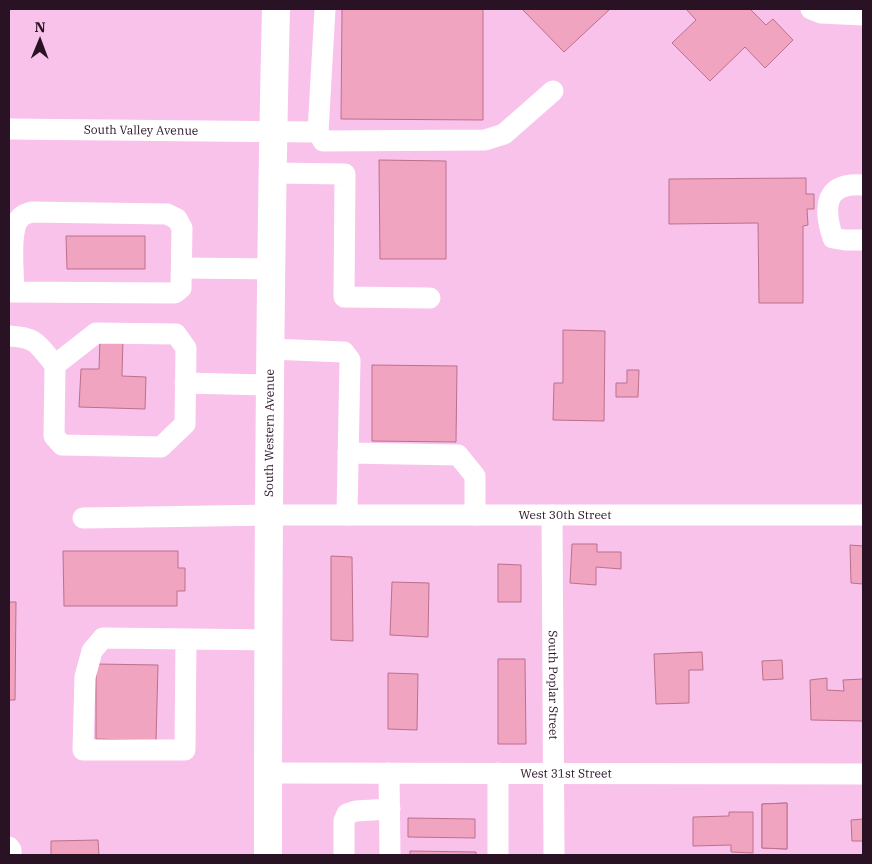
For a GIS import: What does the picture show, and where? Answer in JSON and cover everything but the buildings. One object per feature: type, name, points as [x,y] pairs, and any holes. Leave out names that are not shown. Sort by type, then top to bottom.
[{"type":"highway","name":"South Western Avenue","points":[[268,855],[268,515],[276,9]]},
{"type":"street","points":[[325,9],[318,132],[323,141],[485,140],[504,134],[553,91]]},
{"type":"street","points":[[811,9],[821,13],[863,15]]},
{"type":"street","name":"South Valley Avenue","points":[[9,129],[273,130],[318,132]]},
{"type":"street","points":[[273,173],[344,174],[344,298],[430,298]]},
{"type":"street","points":[[863,185],[846,185],[834,192],[828,203],[828,222],[833,238],[863,240]]},
{"type":"street","points":[[32,212],[167,214],[177,219],[182,228],[181,288],[176,293],[12,292],[16,224],[21,217],[32,212]]},
{"type":"street","points":[[182,268],[272,269]]},
{"type":"street","points":[[9,336],[24,337],[35,341],[55,365],[54,436],[62,445],[160,447],[185,424],[186,348],[176,334],[96,333],[55,365]]},
{"type":"street","points":[[270,349],[344,352],[350,360],[347,515]]},
{"type":"street","points":[[185,383],[270,385]]},
{"type":"street","points":[[348,453],[458,454],[475,476],[475,515]]},
{"type":"street","name":"West 30th Street","points":[[83,518],[268,515],[863,515]]},
{"type":"street","name":"South Poplar Street","points":[[552,515],[554,855]]},
{"type":"street","points":[[186,639],[185,750],[83,750],[85,677],[92,651],[103,638],[186,639],[268,640]]},
{"type":"street","name":"West 31st Street","points":[[268,773],[863,774]]},
{"type":"street","points":[[390,773],[390,855]]},
{"type":"street","points":[[498,773],[498,855]]},
{"type":"street","points":[[344,855],[344,821],[347,814],[356,811],[390,809]]},
{"type":"street","points":[[9,847],[11,855]]}]
